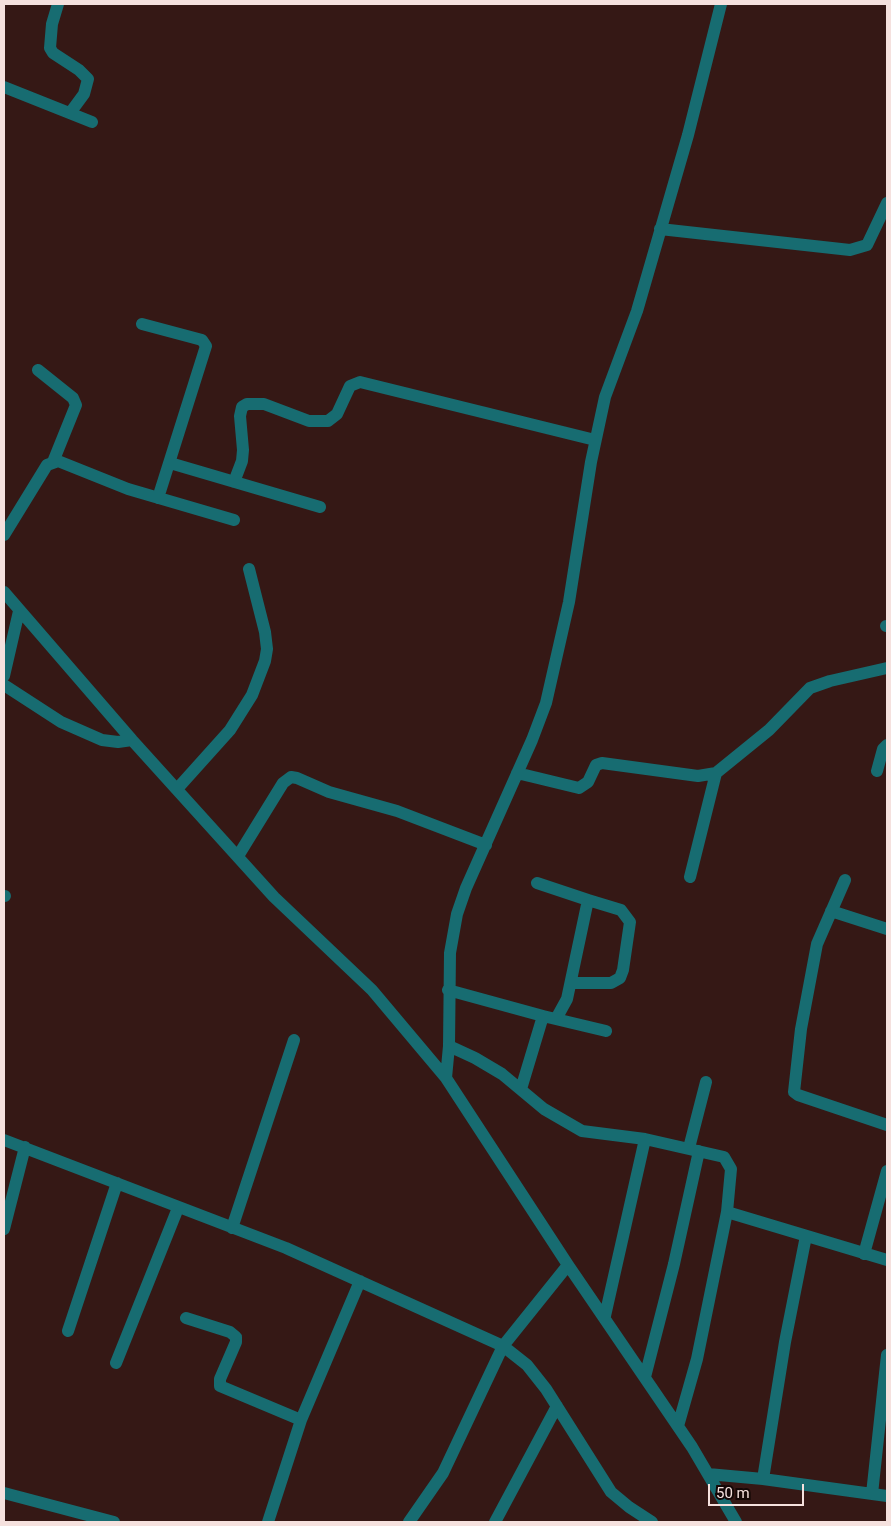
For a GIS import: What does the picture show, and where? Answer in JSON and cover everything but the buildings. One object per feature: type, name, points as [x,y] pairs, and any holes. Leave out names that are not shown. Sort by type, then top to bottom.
[{"type":"street","points":[[58,4],[52,24],[50,48],[53,53],[79,70],[88,79],[84,94],[70,113]]},
{"type":"street","points":[[446,1078],[449,1046],[448,990],[450,953],[457,914],[466,888],[517,774],[546,703],[569,602],[594,440],[605,397],[637,311],[688,135],[721,4]]},
{"type":"street","points":[[4,87],[92,122]]},
{"type":"street","points":[[660,230],[850,250],[867,245],[887,203]]},
{"type":"street","points":[[142,324],[202,340],[206,346],[158,498]]},
{"type":"street","points":[[4,535],[43,470],[53,462],[76,406],[73,398],[38,370]]},
{"type":"street","points":[[234,482],[242,461],[240,416],[242,407],[247,404],[264,404],[309,421],[328,421],[337,414],[350,386],[360,382],[594,440]]},
{"type":"street","points":[[53,462],[65,463],[128,489],[234,520]]},
{"type":"street","points":[[170,463],[320,507]]},
{"type":"street","points":[[177,789],[234,724],[252,695],[265,661],[267,649],[265,632],[249,569]]},
{"type":"street","points":[[4,592],[132,740],[274,897],[372,990],[446,1078],[568,1265],[646,1377],[708,1474],[736,1522]]},
{"type":"street","points":[[4,676],[19,611]]},
{"type":"street","points":[[517,774],[579,788],[588,782],[596,765],[602,763],[698,776],[716,773],[769,730],[810,688],[830,681],[887,668]]},
{"type":"street","points":[[4,686],[61,722],[102,740],[110,742],[132,740]]},
{"type":"street","points":[[877,770],[883,749],[887,745]]},
{"type":"street","points":[[690,877],[716,773]]},
{"type":"street","points":[[238,856],[283,783],[290,777],[297,778],[329,792],[406,815],[486,845]]},
{"type":"street","points":[[845,880],[817,944],[810,975],[793,1085],[794,1092],[798,1095],[887,1124]]},
{"type":"street","points":[[537,883],[621,910],[630,922],[623,970],[620,978],[611,983],[571,983]]},
{"type":"street","points":[[556,1019],[567,999],[588,900]]},
{"type":"street","points":[[831,911],[887,929]]},
{"type":"street","points":[[448,990],[606,1031]]},
{"type":"street","points":[[521,1090],[543,1016]]},
{"type":"street","points":[[232,1228],[294,1040]]},
{"type":"street","points":[[449,1046],[476,1058],[502,1074],[544,1109],[582,1132],[646,1139],[694,1149],[724,1157],[729,1164],[731,1169],[727,1212],[697,1359],[678,1426]]},
{"type":"street","points":[[646,1377],[694,1149],[706,1082]]},
{"type":"street","points":[[605,1316],[646,1139]]},
{"type":"street","points":[[4,1140],[232,1228],[360,1281],[503,1346],[527,1365],[557,1406],[611,1492],[652,1522]]},
{"type":"street","points":[[4,1229],[25,1147]]},
{"type":"street","points":[[864,1254],[884,1192],[887,1171]]},
{"type":"street","points":[[68,1331],[117,1183]]},
{"type":"street","points":[[116,1363],[178,1208]]},
{"type":"street","points":[[727,1212],[887,1260]]},
{"type":"street","points":[[763,1479],[785,1342],[806,1236]]},
{"type":"street","points":[[409,1522],[443,1473],[503,1346],[568,1265]]},
{"type":"street","points":[[268,1522],[301,1420],[360,1281]]},
{"type":"street","points":[[186,1318],[230,1332],[236,1337],[236,1342],[220,1379],[220,1386],[301,1420]]},
{"type":"street","points":[[872,1494],[887,1355]]},
{"type":"street","points":[[496,1522],[557,1406]]},
{"type":"street","points":[[708,1474],[763,1479],[887,1496]]},
{"type":"street","points":[[4,1494],[114,1522]]}]
